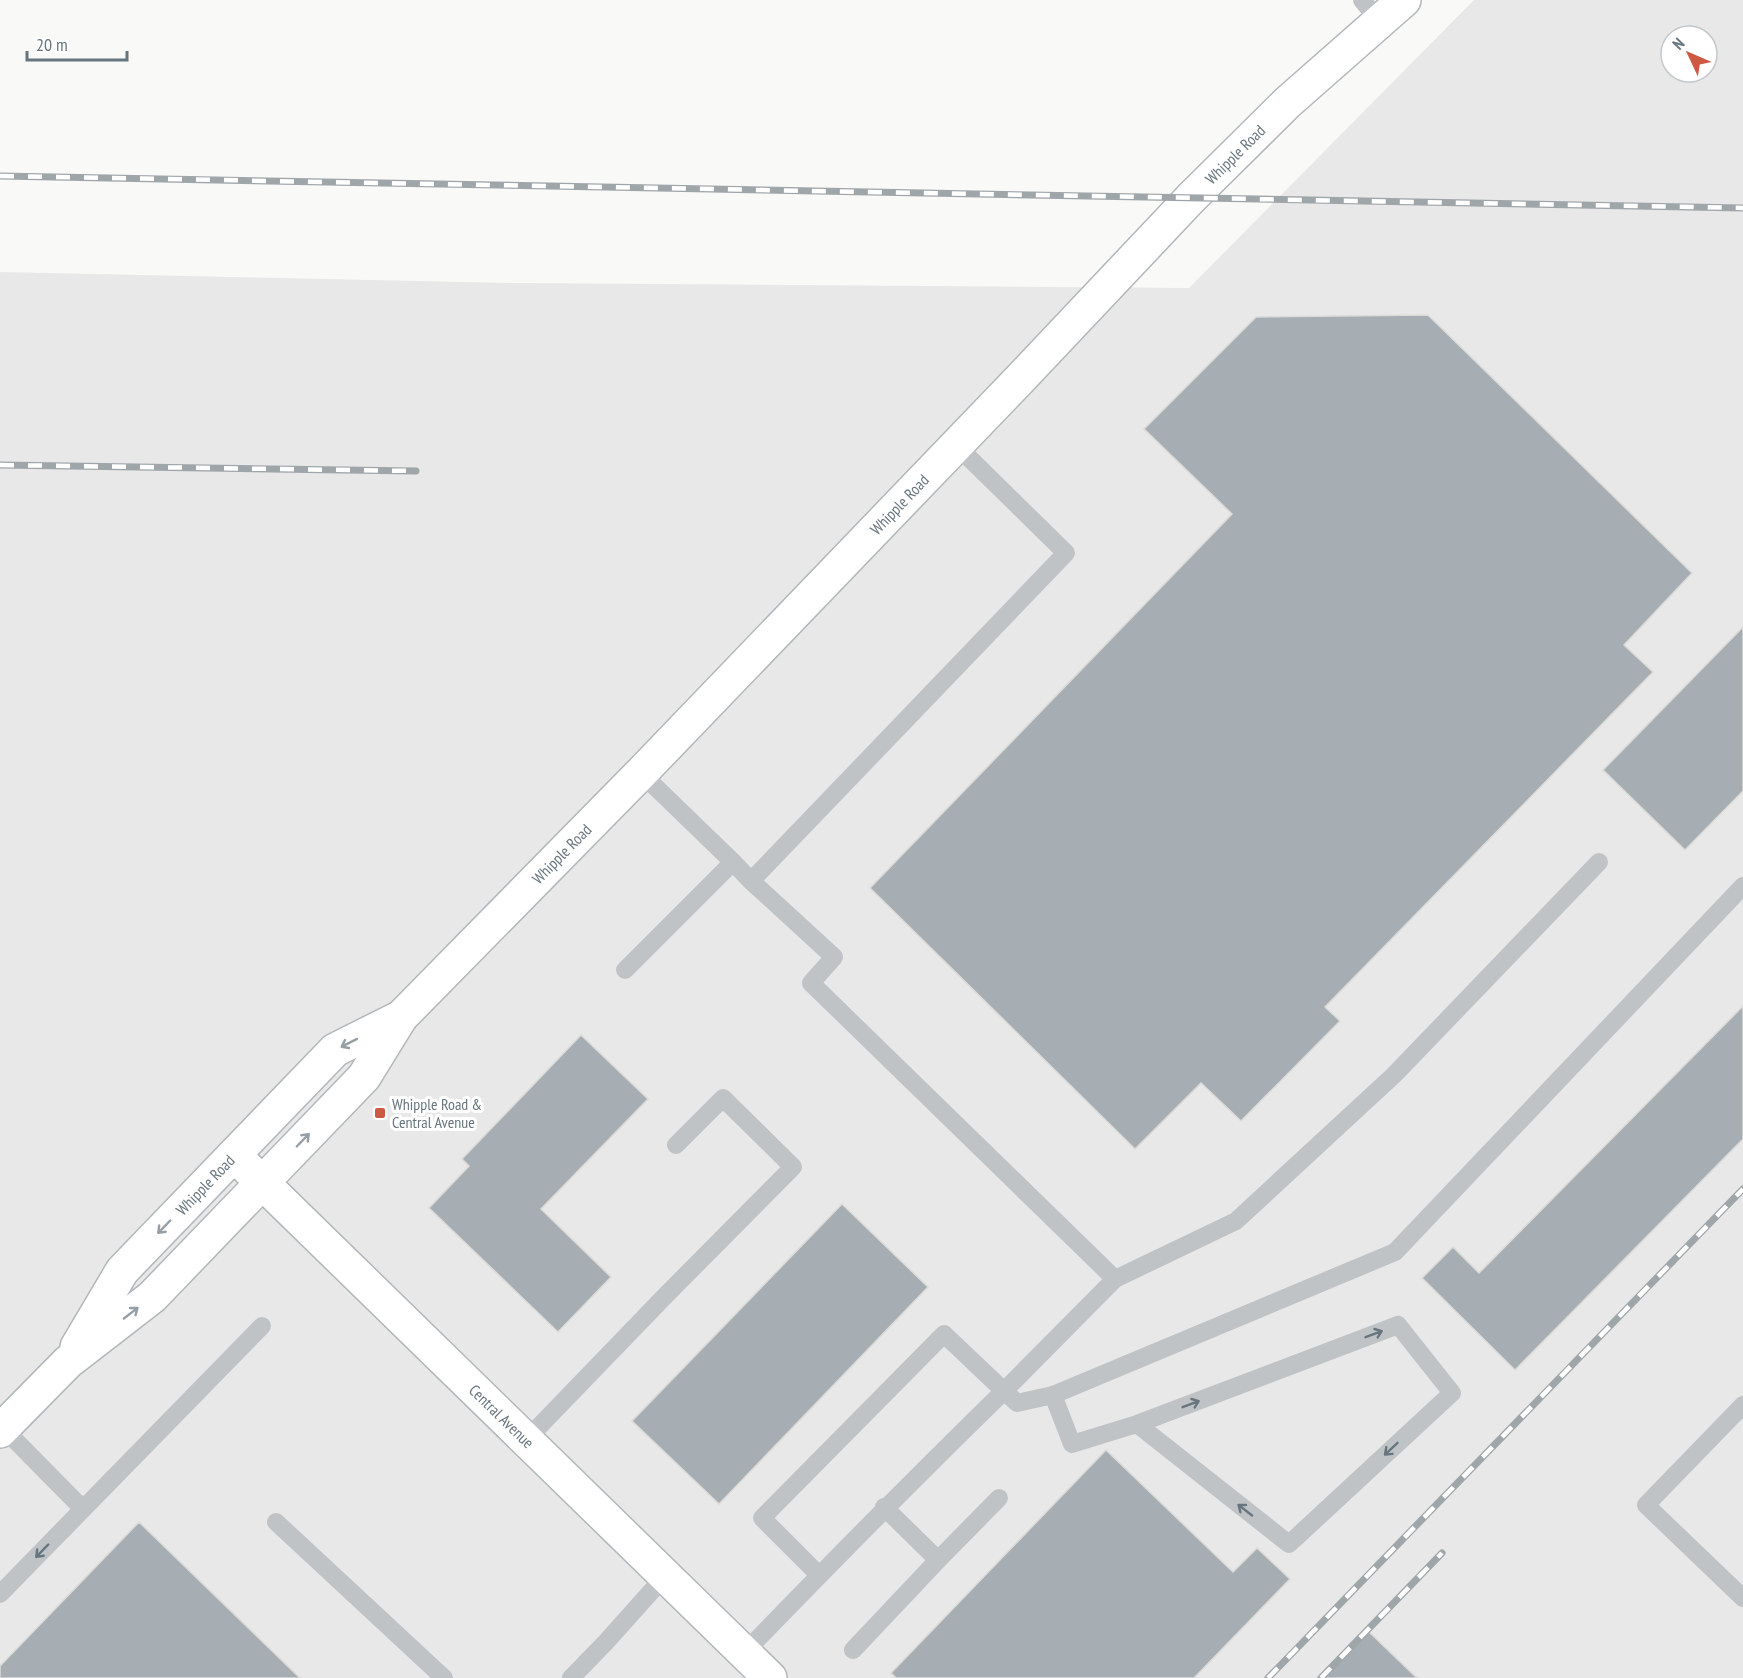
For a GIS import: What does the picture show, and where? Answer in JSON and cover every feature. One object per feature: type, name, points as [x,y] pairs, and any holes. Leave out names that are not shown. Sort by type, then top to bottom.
[{"type":"main road","name":"Whipple Road","points":[[1,1430],[68,1362],[152,1297],[364,1077],[401,1017],[641,773],[1191,198],[1288,102],[1371,11],[1404,0]]},
{"type":"main road","name":"Whipple Road","points":[[68,1362],[122,1271],[335,1050],[401,1017]]},
{"type":"main road","name":"Central Avenue","points":[[234,1155],[770,1678]]},
{"type":"lane","points":[[751,881],[1066,553],[956,446]]},
{"type":"lane","points":[[641,773],[751,881],[834,957],[811,983],[1115,1279]]},
{"type":"lane","points":[[625,970],[733,862]]},
{"type":"lane","points":[[744,1653],[884,1508],[1115,1279],[1236,1221],[1394,1075],[1599,862]]},
{"type":"lane","points":[[819,1575],[762,1518],[944,1334],[1017,1403],[1053,1395],[1395,1252],[1743,886]]},
{"type":"lane","points":[[526,1440],[793,1167],[723,1098],[676,1145]]},
{"type":"lane","points":[[1053,1395],[1072,1444],[1137,1424],[1398,1325],[1452,1393],[1289,1544],[1137,1424]]},
{"type":"lane","points":[[0,1594],[262,1326]]},
{"type":"lane","points":[[1743,1405],[1646,1505],[1743,1598]]},
{"type":"lane","points":[[1,1430],[83,1509]]},
{"type":"lane","points":[[853,1650],[999,1498]]},
{"type":"lane","points":[[884,1508],[938,1560]]},
{"type":"lane","points":[[276,1522],[444,1678]]},
{"type":"lane","points":[[571,1678],[665,1576]]},
{"type":"shaded area","points":[[1474,0],[1743,0],[1743,1678],[0,1678],[0,272],[513,283],[1189,288]]},
{"type":"building","points":[[1428,315],[1692,573],[1624,645],[1653,672],[1325,1007],[1340,1021],[1241,1121],[1201,1083],[1135,1149],[870,888],[1232,514],[1144,429],[1256,317]]},
{"type":"building","points":[[1743,627],[1743,791],[1685,850],[1603,770]]},
{"type":"building","points":[[1743,1006],[1743,1139],[1515,1370],[1422,1278],[1453,1247],[1479,1273]]},
{"type":"building","points":[[581,1035],[648,1099],[541,1209],[611,1277],[558,1332],[429,1208],[469,1166],[462,1159]]},
{"type":"building","points":[[842,1204],[928,1287],[719,1504],[632,1421]]},
{"type":"building","points":[[1106,1450],[1233,1572],[1257,1548],[1290,1579],[1194,1678],[896,1678],[891,1673]]},
{"type":"building","points":[[139,1522],[300,1678],[0,1678],[0,1666]]},
{"type":"building","points":[[1368,1631],[1417,1678],[1322,1678]]},
{"type":"railway","points":[[0,176],[1743,208]]},
{"type":"railway","points":[[0,465],[416,471]]},
{"type":"railway","points":[[1268,1678],[1743,1189]]},
{"type":"railway","points":[[1321,1678],[1442,1553]]},
{"type":"place","name":"Whipple Road & Central Avenue","points":[[380,1113]]}]
